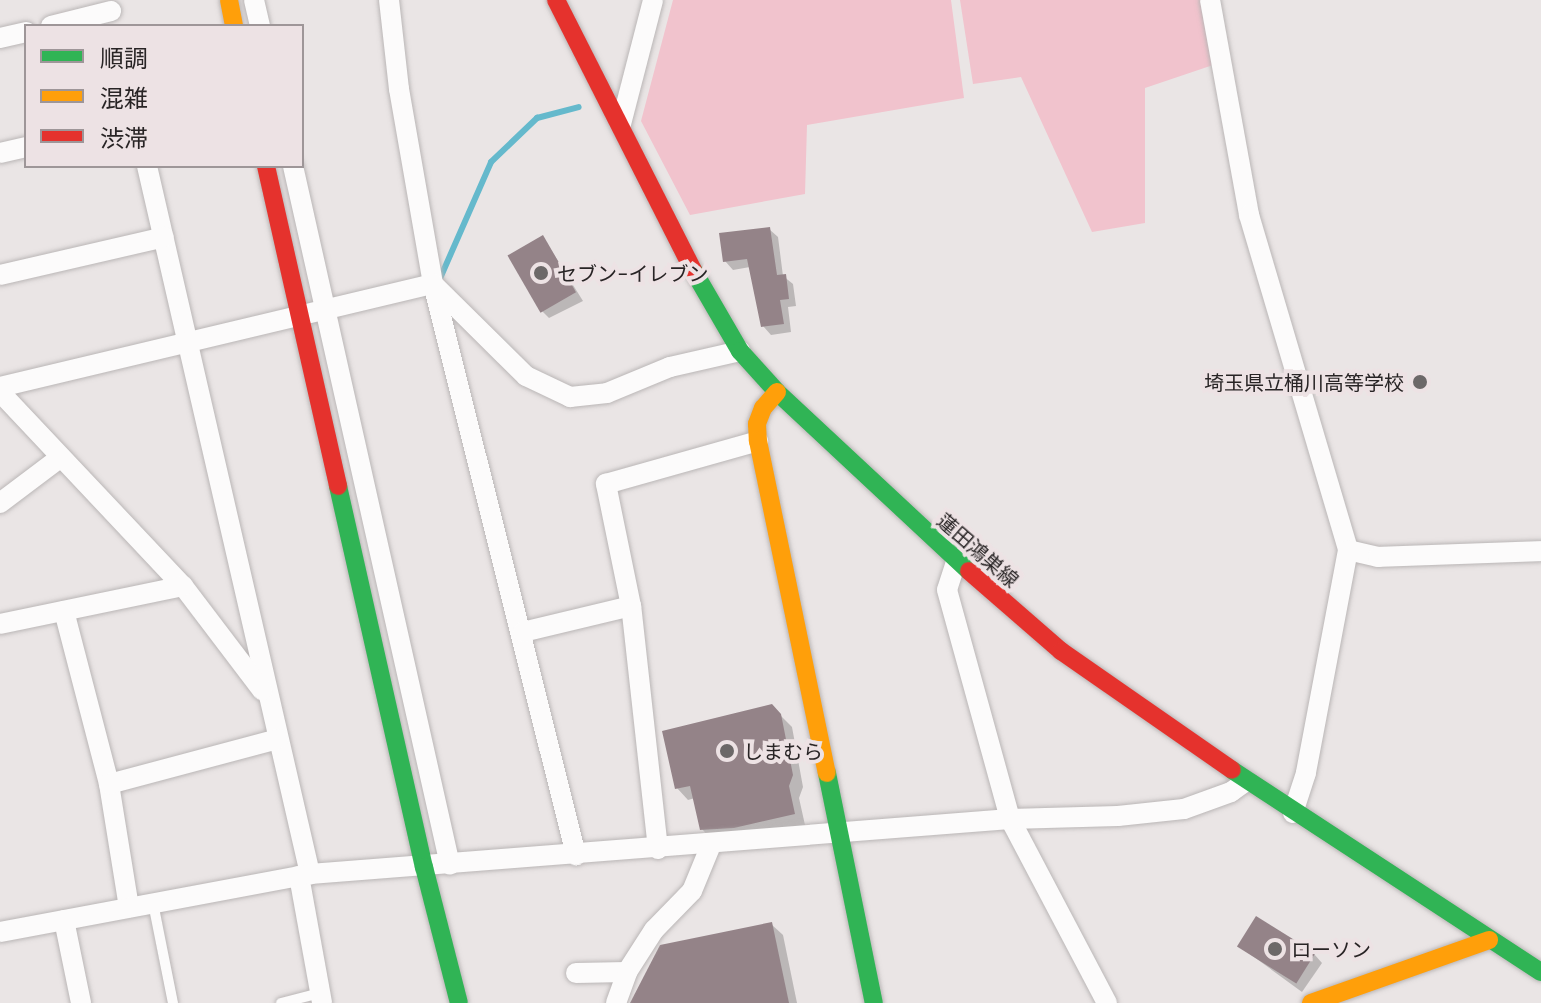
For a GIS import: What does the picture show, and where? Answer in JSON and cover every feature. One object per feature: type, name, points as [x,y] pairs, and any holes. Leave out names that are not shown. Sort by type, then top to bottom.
[{"type":"street","points":[[229,0],[234,24]]},
{"type":"street","points":[[254,0],[260,24]]},
{"type":"street","points":[[389,0],[399,89],[433,284],[523,632],[576,855]]},
{"type":"street","name":"蓮田鴻巣線","points":[[556,0],[698,280],[740,351],[777,392],[956,562],[1061,651],[1293,813],[1541,972]]},
{"type":"street","points":[[621,124],[653,0]]},
{"type":"street","points":[[1210,0],[1249,215],[1348,550],[1308,760],[1293,813]]},
{"type":"street","points":[[60,24],[111,12]]},
{"type":"street","points":[[0,38],[24,32]]},
{"type":"street","points":[[0,153],[24,147]]},
{"type":"street","points":[[147,168],[278,739],[304,875],[321,998]]},
{"type":"street","points":[[266,168],[424,867],[459,1003]]},
{"type":"street","points":[[293,168],[450,865]]},
{"type":"street","points":[[0,275],[164,237]]},
{"type":"street","points":[[267,696],[183,586],[0,390],[189,341],[433,284]]},
{"type":"street","points":[[433,284],[526,376],[570,397],[607,393],[670,367],[740,351]]},
{"type":"street","points":[[777,392],[760,416],[758,441],[874,1003]]},
{"type":"street","points":[[658,849],[631,606],[606,484],[758,441]]},
{"type":"street","points":[[0,503],[61,457]]},
{"type":"street","points":[[1348,550],[1378,557],[1541,551]]},
{"type":"street","points":[[956,562],[947,590],[1010,819],[1107,1003]]},
{"type":"street","points":[[0,624],[183,586]]},
{"type":"street","points":[[523,632],[631,606]]},
{"type":"street","points":[[64,611],[109,784],[129,907]]},
{"type":"street","points":[[109,784],[278,739]]},
{"type":"street","points":[[0,932],[304,875],[1010,819],[1118,816],[1184,809],[1231,792],[1246,781]]},
{"type":"street","points":[[616,1003],[627,972],[654,930],[692,891],[711,845]]},
{"type":"street","points":[[64,920],[81,1003]]},
{"type":"street","points":[[1311,1003],[1489,940]]},
{"type":"street","points":[[576,973],[627,972]]},
{"type":"lane","points":[[153,903],[173,1003]]},
{"type":"lane","points":[[281,1003],[321,998]]},
{"type":"shaded area","points":[[673,0],[951,0],[964,98],[807,125],[805,194],[690,215],[641,121]]},
{"type":"shaded area","points":[[960,0],[1210,0],[1219,63],[1145,88],[1145,223],[1092,232],[1021,77],[973,84]]},
{"type":"building","points":[[770,227],[777,275],[786,274],[789,299],[780,300],[784,324],[761,327],[747,259],[723,262],[719,233]]},
{"type":"building","name":"セブン-イレブン","points":[[543,235],[576,292],[540,313],[507,256]]},
{"type":"building","name":"しまむら","points":[[772,704],[781,714],[793,775],[789,786],[795,814],[734,828],[700,830],[690,786],[675,789],[662,731]]},
{"type":"building","name":"ローソン","points":[[1256,916],[1315,953],[1296,984],[1237,947]]},
{"type":"building","points":[[772,922],[789,1003],[630,1003],[660,945]]},
{"type":"waterway","points":[[438,283],[491,162],[537,118],[579,107]]},
{"type":"traffic: fast","points":[[693,270],[740,351],[777,392],[969,571]]},
{"type":"traffic: fast","points":[[338,486],[424,867],[459,1003]]},
{"type":"traffic: fast","points":[[1232,770],[1541,972]]},
{"type":"traffic: fast","points":[[827,773],[874,1003]]},
{"type":"traffic: slow","points":[[229,0],[234,24]]},
{"type":"traffic: slow","points":[[777,392],[763,408],[757,424],[758,441],[827,773]]},
{"type":"traffic: slow","points":[[1311,1003],[1489,940]]},
{"type":"traffic: jam","points":[[556,0],[693,270]]},
{"type":"traffic: jam","points":[[266,168],[338,486]]},
{"type":"traffic: jam","points":[[969,571],[1061,651],[1232,770]]},
{"type":"place","name":"セブン-イレブン","points":[[541,273]]},
{"type":"place","name":"埼玉県立桶川高等学校","points":[[1420,382]]},
{"type":"place","name":"しまむら","points":[[727,751]]},
{"type":"place","name":"ローソン","points":[[1275,949]]}]
